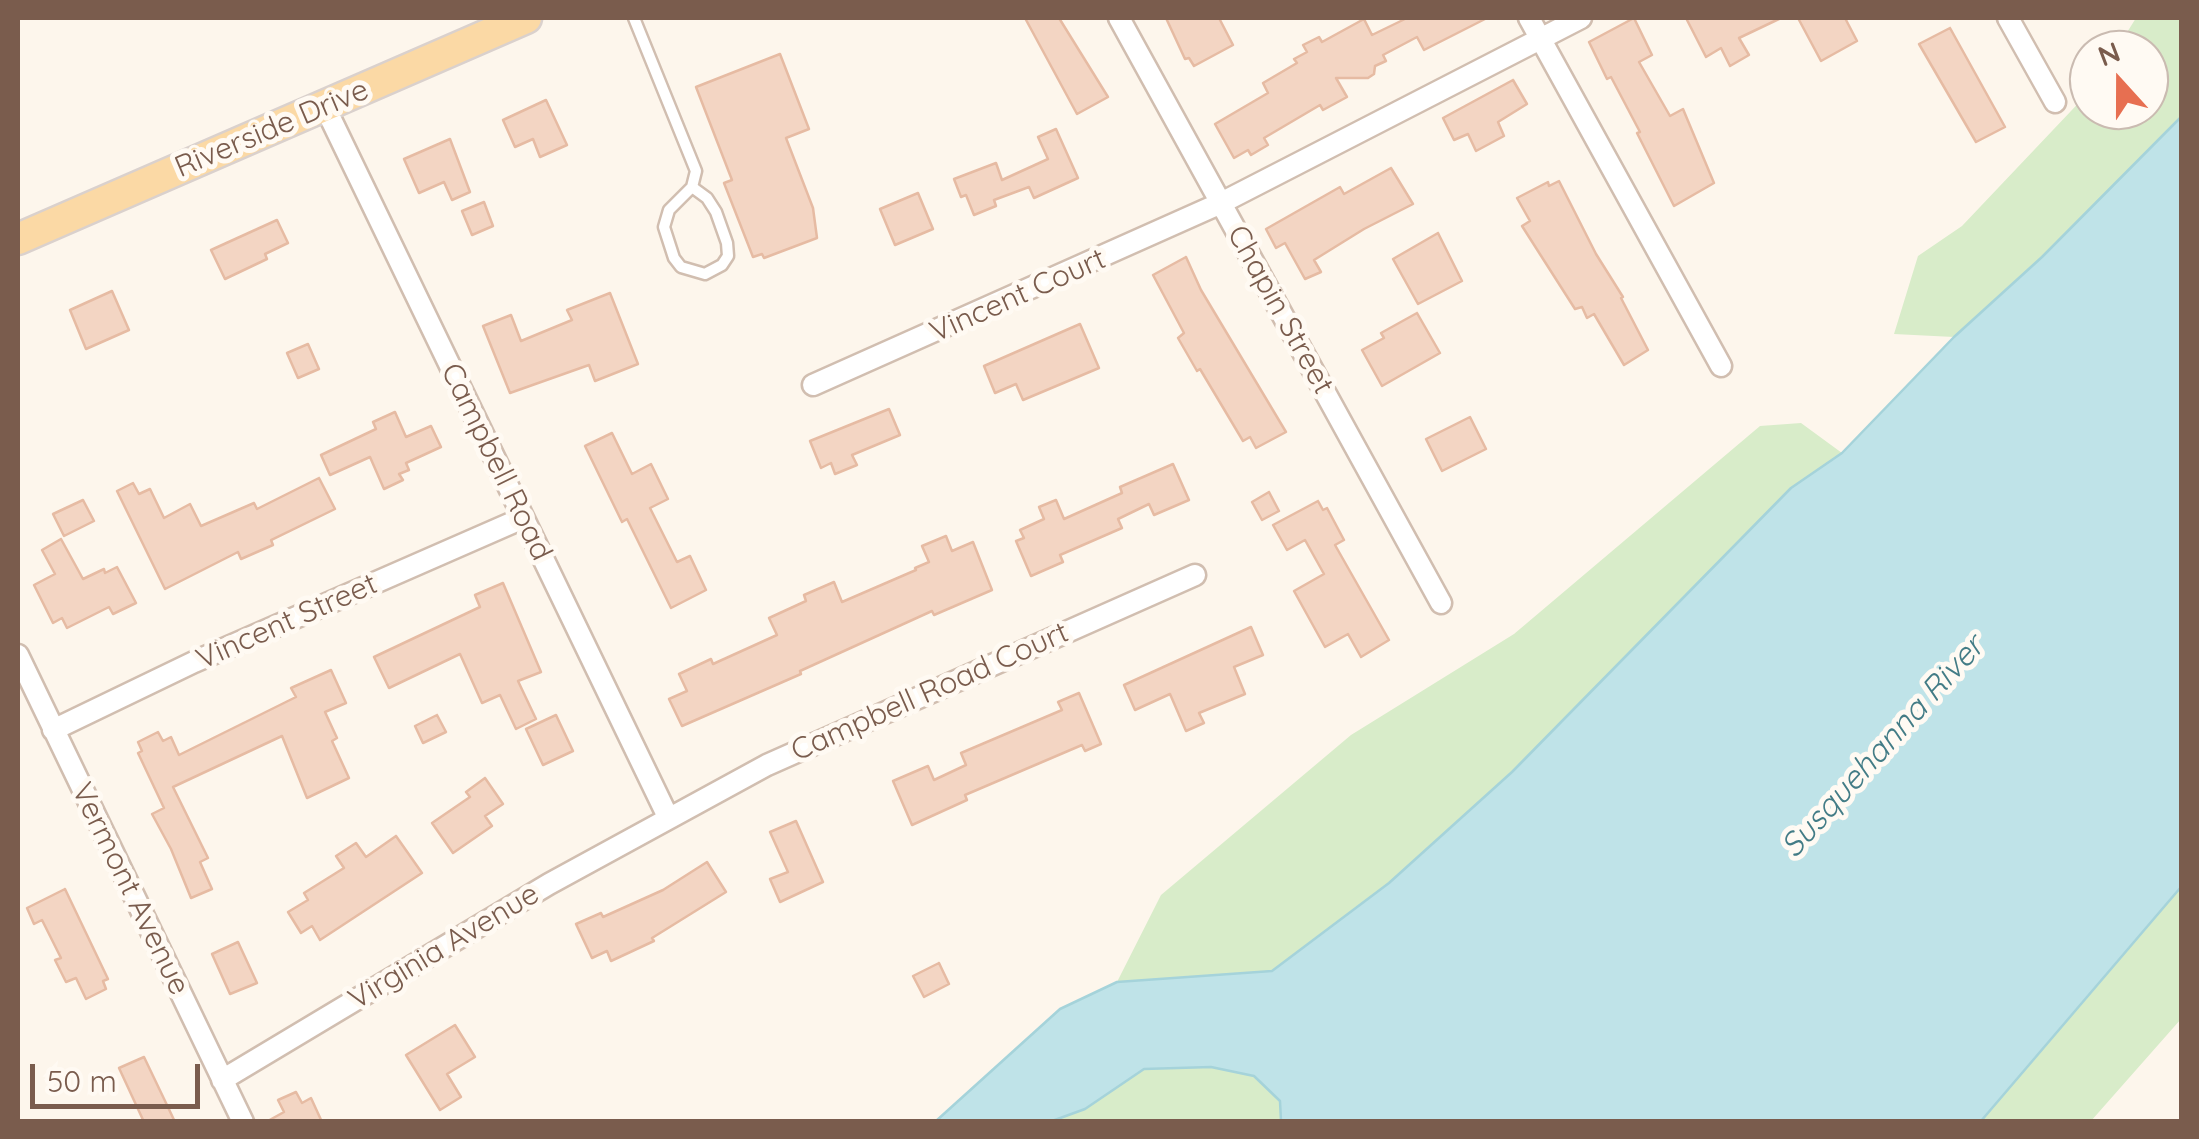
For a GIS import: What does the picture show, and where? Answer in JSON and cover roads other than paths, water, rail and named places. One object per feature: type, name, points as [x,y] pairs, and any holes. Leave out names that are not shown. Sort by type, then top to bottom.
[{"type":"main road","name":"Riverside Drive","points":[[18,239],[526,18]]},
{"type":"street","name":"Chapin Street","points":[[1119,18],[1440,603]]},
{"type":"street","points":[[1529,18],[1721,366]]},
{"type":"street","points":[[1222,203],[1581,18]]},
{"type":"street","points":[[2010,18],[2055,102]]},
{"type":"street","name":"Campbell Road","points":[[324,106],[668,816]]},
{"type":"street","name":"Vincent Court","points":[[813,386],[1222,203]]},
{"type":"street","name":"Vincent Street","points":[[53,730],[194,662],[523,518]]},
{"type":"street","name":"Campbell Road Court","points":[[668,816],[767,765],[1195,574]]},
{"type":"street","name":"Vermont Avenue","points":[[18,656],[243,1122]]},
{"type":"street","name":"Virginia Avenue","points":[[222,1080],[668,816]]},
{"type":"lane","points":[[634,18],[696,171],[692,187],[669,210],[664,227],[681,267],[705,274],[722,265],[728,256],[727,244],[716,212],[692,187]]},
{"type":"water","name":"Susquehanna River","points":[[2181,117],[2181,887],[1981,1121],[1281,1121],[1280,1101],[1254,1076],[1211,1067],[1144,1069],[1085,1109],[1052,1121],[936,1121],[1060,1009],[1117,982],[1272,971],[1389,883],[1512,772],[1791,488],[1842,453],[1954,337],[2042,257]]}]
